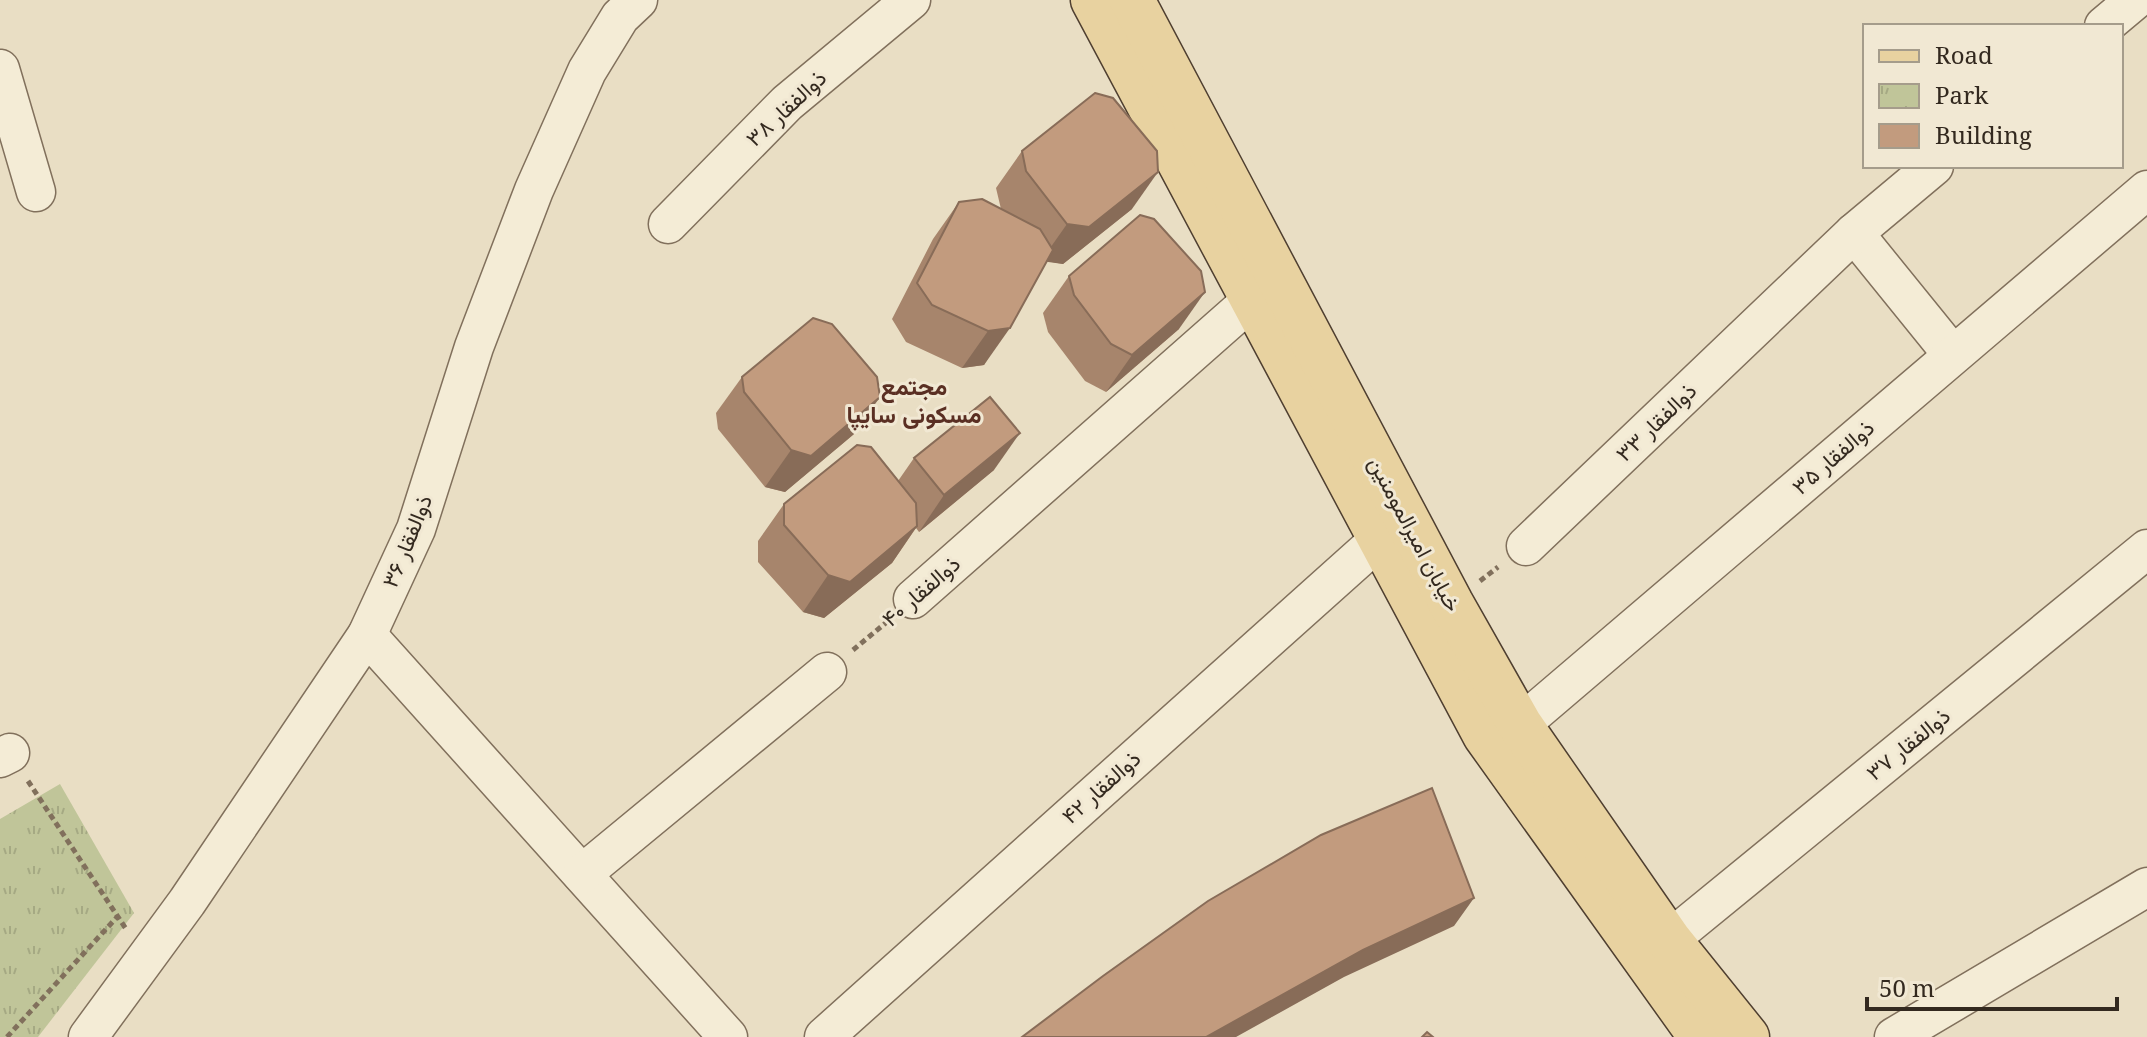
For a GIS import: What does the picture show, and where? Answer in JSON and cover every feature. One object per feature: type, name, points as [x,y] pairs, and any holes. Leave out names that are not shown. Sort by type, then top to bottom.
[{"type":"main road","name":"خیابان امیرالمومنین","points":[[1093,0],[1485,735],[1701,1037]]},
{"type":"main road","name":"خیابان امیرالمومنین","points":[[1132,0],[1451,603],[1520,725],[1669,940],[1747,1037]]},
{"type":"street","name":"ذوالفقار ۳۶","points":[[88,1037],[367,635],[416,529],[474,347],[534,190],[587,71],[620,17],[638,0]]},
{"type":"street","name":"ذوالفقار ۳۸","points":[[668,224],[787,103],[911,0]]},
{"type":"street","points":[[2106,24],[2135,0]]},
{"type":"street","points":[[0,69],[36,192]]},
{"type":"street","name":"ذوالفقار ۳۳","points":[[1526,546],[1854,233],[1932,168]]},
{"type":"street","name":"ذوالفقار ۳۵","points":[[1520,725],[2147,190]]},
{"type":"street","points":[[1854,233],[1952,354]]},
{"type":"street","name":"ذوالفقار ۴۰","points":[[913,599],[1253,299]]},
{"type":"street","name":"ذوالفقار ۴۲","points":[[824,1037],[1380,539]]},
{"type":"street","name":"ذوالفقار ۳۷","points":[[1669,940],[2147,549]]},
{"type":"street","points":[[367,635],[728,1037]]},
{"type":"street","points":[[582,874],[827,672]]},
{"type":"street","points":[[1894,1037],[2147,887]]},
{"type":"path","points":[[1451,603],[1526,546]]},
{"type":"path","name":"ذوالفقار ۴۰","points":[[827,672],[913,599]]},
{"type":"path","points":[[5,756],[145,958]]},
{"type":"path","points":[[7,1037],[118,916]]},
{"type":"green space","points":[[60,784],[134,913],[38,1037],[0,1037],[0,819]]},
{"type":"building","points":[[1095,93],[1113,98],[1157,151],[1158,172],[1089,227],[1067,224],[1026,171],[1022,151]]},
{"type":"building","points":[[982,199],[1040,229],[1053,250],[1010,328],[988,331],[932,305],[917,283],[959,202]]},
{"type":"building","points":[[1140,215],[1154,219],[1201,271],[1205,292],[1132,355],[1111,344],[1074,295],[1069,276]]},
{"type":"building","points":[[813,318],[832,324],[877,377],[880,397],[811,456],[791,450],[744,392],[742,377]]},
{"type":"building","points":[[990,397],[1020,433],[944,495],[914,458]]},
{"type":"building","points":[[857,445],[871,447],[916,503],[917,526],[850,582],[828,575],[784,525],[784,504]]},
{"type":"building","points":[[1432,788],[1474,898],[1363,950],[1206,1037],[1022,1037],[1208,901],[1321,835]]},
{"type":"district","name":"مجتمع مسکونی سایپا","points":[[914,401]]}]
